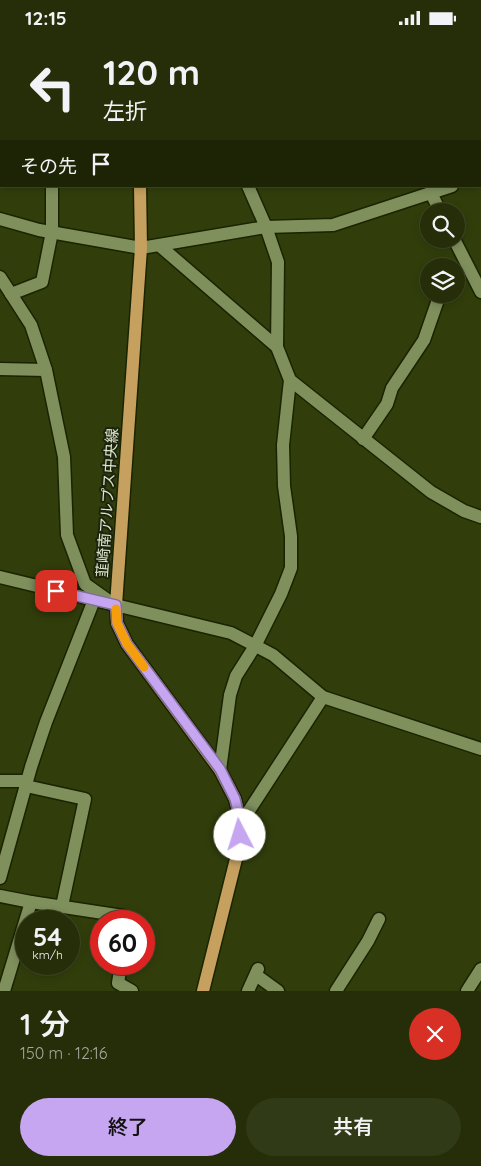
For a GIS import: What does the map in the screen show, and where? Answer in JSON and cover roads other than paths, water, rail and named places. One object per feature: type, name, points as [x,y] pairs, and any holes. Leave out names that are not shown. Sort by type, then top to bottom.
[{"type":"main road","name":"韮崎南アルプス中央線","points":[[140,187],[141,248],[116,605],[117,623],[127,644],[220,769],[235,799],[241,823],[239,847],[203,991]]},
{"type":"street","points":[[11,294],[42,282],[52,232],[52,187]]},
{"type":"street","points":[[220,769],[230,695],[236,676],[255,646],[281,594],[291,568],[291,536],[284,486],[283,445],[290,380],[277,347],[278,262],[266,227],[248,187]]},
{"type":"street","points":[[0,219],[39,230],[141,248],[266,227],[332,225],[449,187]]},
{"type":"street","points":[[431,193],[436,203]]},
{"type":"street","points":[[160,246],[277,347]]},
{"type":"street","points":[[459,248],[481,292]]},
{"type":"street","points":[[0,277],[31,325],[46,369],[64,457],[67,535],[85,584],[116,605]]},
{"type":"street","points":[[364,439],[387,404],[392,388],[424,340],[437,303]]},
{"type":"street","points":[[0,369],[46,369]]},
{"type":"street","points":[[290,380],[431,492],[464,511],[481,517]]},
{"type":"street","points":[[0,577],[231,633],[273,655],[323,697],[481,749]]},
{"type":"street","points":[[0,878],[46,721],[94,600]]},
{"type":"street","points":[[241,823],[323,697]]},
{"type":"street","points":[[0,781],[26,784],[85,799],[62,906]]},
{"type":"street","points":[[0,896],[90,911]]},
{"type":"street","points":[[4,991],[31,902]]},
{"type":"street","points":[[336,991],[368,941],[379,919]]},
{"type":"street","points":[[468,991],[481,969]]},
{"type":"street","points":[[248,991],[258,971],[278,991]]},
{"type":"street","points":[[119,975],[118,983],[132,991]]}]
